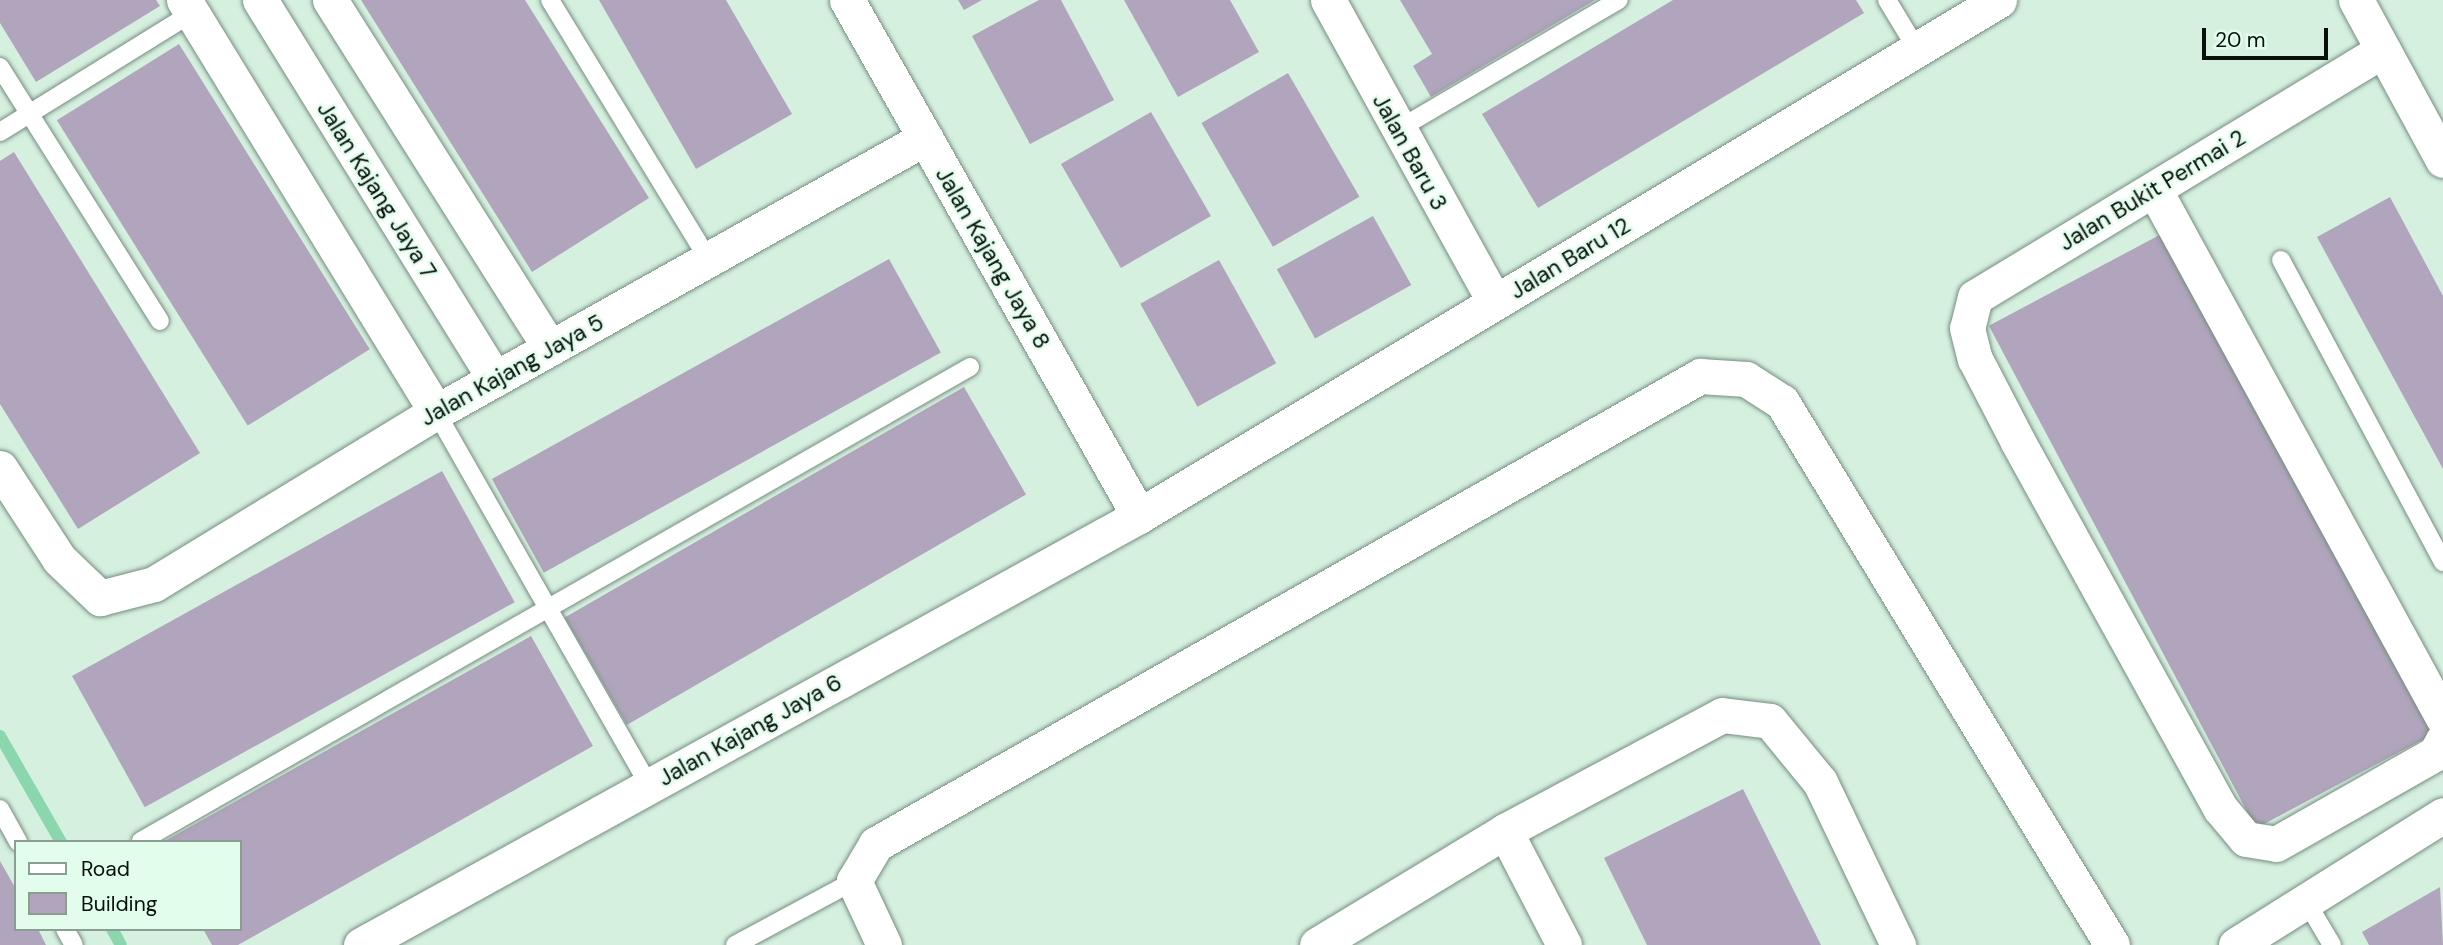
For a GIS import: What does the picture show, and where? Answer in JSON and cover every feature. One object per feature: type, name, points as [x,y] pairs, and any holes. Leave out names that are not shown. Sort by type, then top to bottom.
[{"type":"street","name":"Jalan Kajang Jaya 7","points":[[260,0],[495,379]]},
{"type":"street","points":[[330,0],[550,348]]},
{"type":"street","name":"Jalan Kajang Jaya 8","points":[[847,0],[1139,516]]},
{"type":"street","name":"Jalan Baru 3","points":[[1328,0],[1397,130],[1495,303]]},
{"type":"street","name":"Jalan Baru 12","points":[[1139,516],[1999,0]]},
{"type":"street","points":[[2356,0],[2443,160]]},
{"type":"street","points":[[188,7],[436,412]]},
{"type":"street","name":"Jalan Bukit Permai 2","points":[[2383,50],[1975,297],[1967,328],[1975,359],[2220,808],[2246,839],[2276,844],[2436,753],[2443,740]]},
{"type":"street","name":"Jalan Kajang Jaya 5","points":[[0,468],[59,559],[100,598],[154,584],[436,412],[925,138]]},
{"type":"street","points":[[2154,189],[2443,718]]},
{"type":"street","points":[[884,945],[854,881],[876,844],[1700,376],[1746,379],[1782,402],[2112,945]]},
{"type":"street","name":"Jalan Kajang Jaya 6","points":[[361,945],[1139,516]]},
{"type":"street","points":[[1317,945],[1505,831],[1722,715],[1770,721],[1820,782],[1898,945]]},
{"type":"street","points":[[2236,945],[2443,815]]},
{"type":"street","points":[[1505,831],[1564,945]]},
{"type":"lane","points":[[550,0],[709,260]]},
{"type":"lane","points":[[1397,130],[1619,0]]},
{"type":"lane","points":[[1887,0],[1917,51]]},
{"type":"lane","points":[[0,132],[188,7]]},
{"type":"lane","points":[[0,67],[160,321]]},
{"type":"lane","points":[[2281,260],[2443,562]]},
{"type":"lane","points":[[143,840],[970,367]]},
{"type":"lane","points":[[436,412],[649,785]]},
{"type":"lane","points":[[0,809],[17,840]]},
{"type":"lane","points":[[735,945],[854,881]]},
{"type":"lane","points":[[2306,901],[2332,945]]},
{"type":"building","points":[[0,0],[156,0],[160,6],[36,82],[0,23]]},
{"type":"building","points":[[361,0],[525,0],[649,198],[532,272]]},
{"type":"building","points":[[599,0],[726,0],[792,114],[696,169]]},
{"type":"building","points":[[958,0],[982,0],[964,10]]},
{"type":"building","points":[[1039,0],[1061,0],[1114,100],[1030,144],[972,36]]},
{"type":"building","points":[[1124,0],[1230,0],[1259,52],[1178,97]]},
{"type":"building","points":[[1400,0],[1595,0],[1431,97],[1413,66],[1432,54]]},
{"type":"building","points":[[1673,0],[1856,0],[1864,13],[1538,208],[1482,114]]},
{"type":"building","points":[[179,44],[370,349],[248,426],[57,120]]},
{"type":"building","points":[[1288,73],[1360,197],[1273,247],[1201,123]]},
{"type":"building","points":[[1151,112],[1211,216],[1121,268],[1061,164]]},
{"type":"building","points":[[14,152],[200,453],[78,529],[0,404],[0,161]]},
{"type":"building","points":[[2390,197],[2443,296],[2443,469],[2317,237]]},
{"type":"building","points":[[1373,216],[1411,285],[1315,338],[1277,269]]},
{"type":"building","points":[[2169,230],[2436,732],[2256,828],[1989,326]]},
{"type":"building","points":[[889,259],[941,353],[544,573],[492,479]]},
{"type":"building","points":[[1219,260],[1276,363],[1197,407],[1140,304]]},
{"type":"building","points":[[964,387],[1026,494],[627,725],[565,618]]},
{"type":"building","points":[[442,471],[515,602],[145,807],[72,676]]},
{"type":"building","points":[[531,636],[593,746],[238,945],[212,945],[204,931],[242,931],[242,840],[167,840]]},
{"type":"building","points":[[1743,789],[1821,945],[1647,945],[1604,858]]},
{"type":"building","points":[[0,861],[14,886],[14,931],[39,931],[46,945],[0,945]]},
{"type":"building","points":[[2440,887],[2443,945],[2369,945],[2362,932]]},
{"type":"waterway","points":[[0,736],[60,840]]},
{"type":"waterway","points":[[113,931],[121,945]]}]
